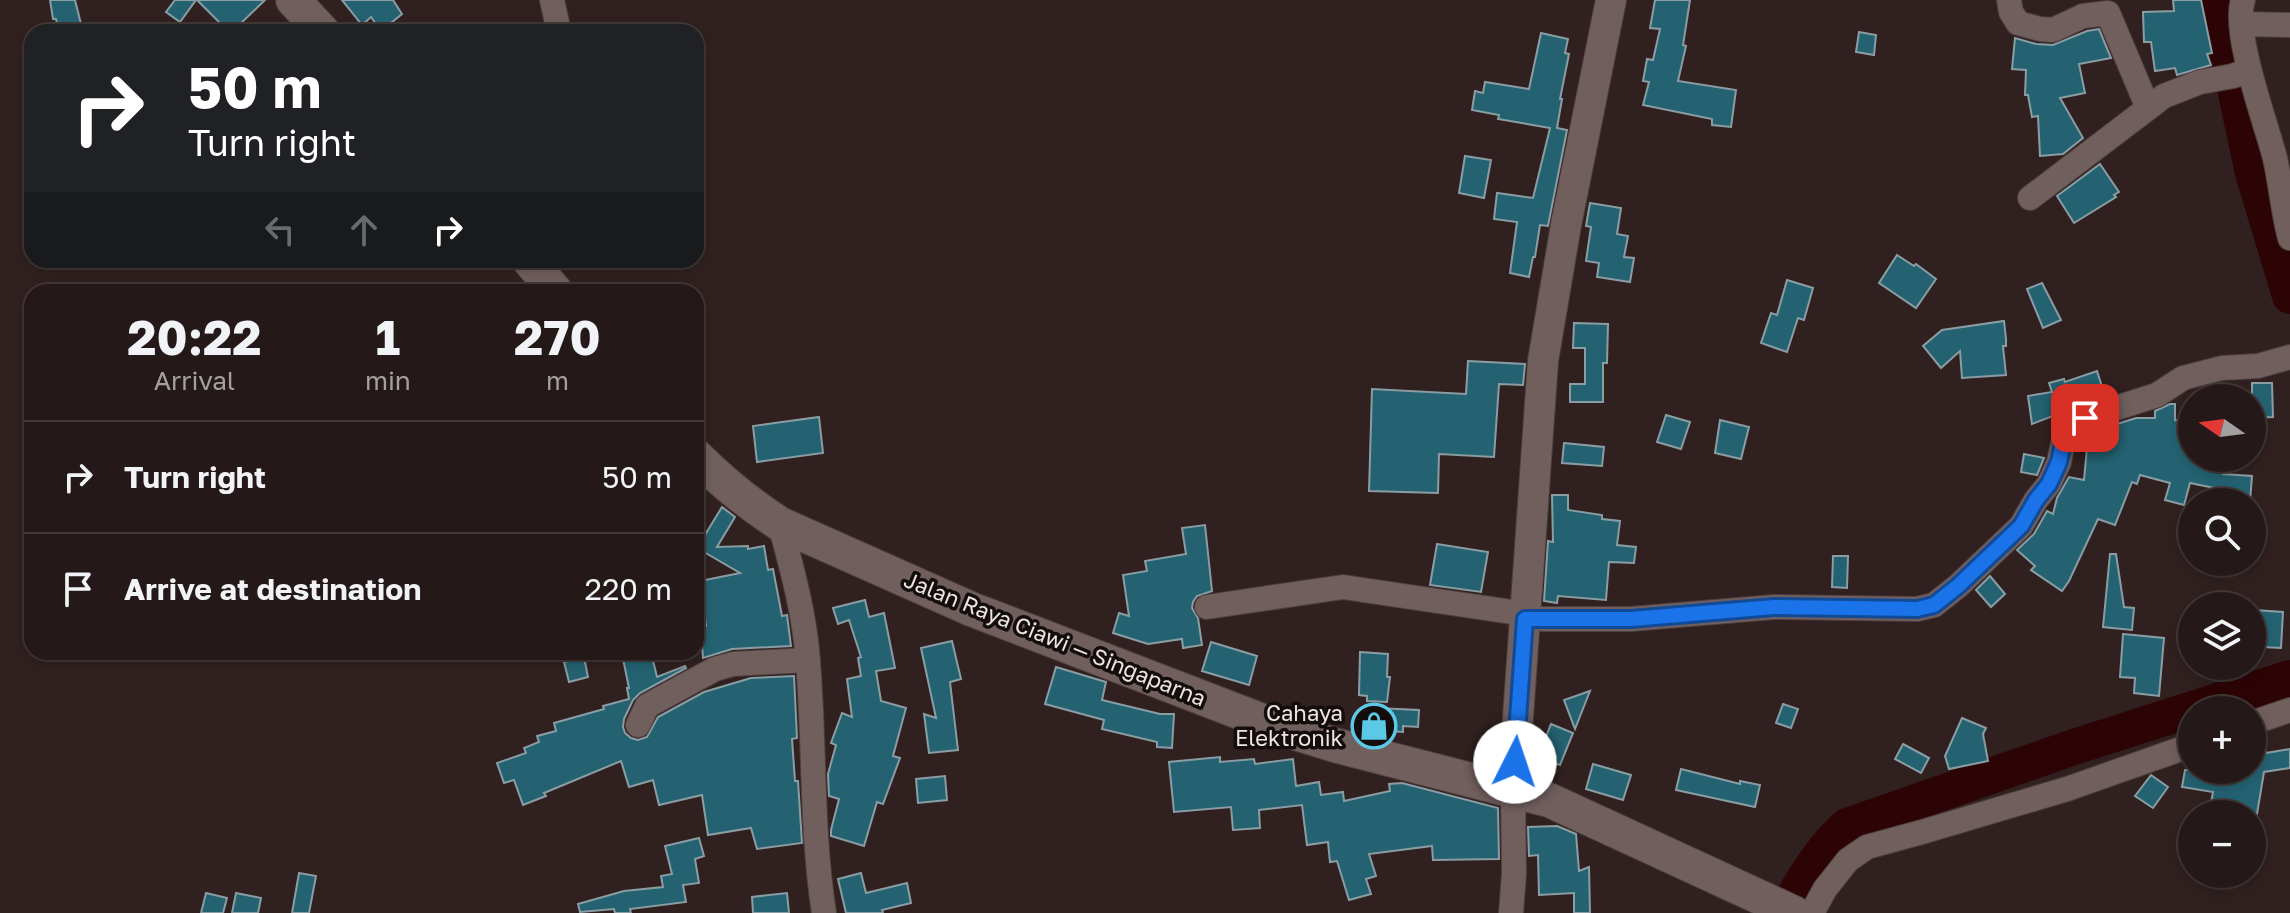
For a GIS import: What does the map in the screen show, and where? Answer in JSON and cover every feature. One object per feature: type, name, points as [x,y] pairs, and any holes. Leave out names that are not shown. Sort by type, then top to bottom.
[{"type":"main road","points":[[293,0],[316,24]]},
{"type":"main road","name":"Jalan Raya Ciawi — Singaparna","points":[[704,464],[754,507],[780,524],[971,609],[1286,730],[1549,800],[1783,909]]},
{"type":"street","points":[[552,0],[557,24]]},
{"type":"street","points":[[1511,913],[1513,789],[1543,361],[1566,225],[1611,0]]},
{"type":"street","points":[[2009,0],[2011,12],[2018,23],[2040,29],[2053,30],[2083,16],[2108,13],[2148,108]]},
{"type":"street","points":[[2290,25],[2243,12],[2232,75],[2275,161],[2290,238]]},
{"type":"street","points":[[2030,198],[2164,96],[2232,75]]},
{"type":"street","points":[[1207,607],[1343,587],[1525,617],[1631,619],[1774,607],[1917,609],[1934,605],[1958,586],[2021,526],[2049,484],[2071,428],[2085,418],[2157,395],[2183,378],[2222,368],[2258,366],[2290,357]]},
{"type":"street","points":[[780,524],[798,591],[808,660],[817,868],[824,913]]},
{"type":"street","points":[[638,725],[647,706],[715,669],[733,664],[808,660]]},
{"type":"street","points":[[2266,718],[2290,710]]},
{"type":"street","points":[[1812,913],[1825,889],[1848,860],[1867,847],[2067,789],[2178,750]]},
{"type":"building","points":[[50,0],[75,0],[81,24],[57,24],[53,19]]},
{"type":"building","points":[[175,0],[196,0],[180,22],[166,12]]},
{"type":"building","points":[[197,0],[265,0],[240,24],[221,24]]},
{"type":"building","points":[[342,0],[393,0],[402,14],[390,24],[376,24],[371,17],[361,24]]},
{"type":"building","points":[[1655,0],[1690,0],[1683,45],[1686,46],[1678,81],[1736,90],[1731,127],[1712,125],[1712,119],[1643,105],[1649,82],[1643,81],[1647,59],[1653,60],[1660,29],[1650,28]]},
{"type":"building","points":[[2173,0],[2201,0],[2212,53],[2207,54],[2211,65],[2177,75],[2175,68],[2155,71],[2151,42],[2144,42],[2143,12],[2174,11]]},
{"type":"building","points":[[2099,29],[2111,58],[2079,64],[2085,93],[2060,98],[2083,138],[2063,154],[2040,156],[2038,116],[2032,117],[2028,95],[2025,95],[2026,70],[2012,69],[2015,38],[2053,45]]},
{"type":"building","points":[[1859,32],[1876,35],[1874,55],[1856,52]]},
{"type":"building","points":[[1541,33],[1568,39],[1565,53],[1569,54],[1557,128],[1567,130],[1548,226],[1540,225],[1529,277],[1510,273],[1517,222],[1494,219],[1497,193],[1533,198],[1550,128],[1498,119],[1499,115],[1472,110],[1475,91],[1483,93],[1485,82],[1529,89]]},
{"type":"building","points":[[1465,156],[1491,160],[1484,198],[1459,193]]},
{"type":"building","points":[[2100,164],[2119,192],[2114,195],[2116,197],[2074,223],[2057,196]]},
{"type":"building","points":[[1590,203],[1621,208],[1617,234],[1628,236],[1624,257],[1634,258],[1630,282],[1597,277],[1599,263],[1586,261],[1591,227],[1586,226]]},
{"type":"building","points":[[1897,255],[1936,279],[1916,308],[1879,283]]},
{"type":"building","points":[[1787,280],[1813,288],[1804,320],[1798,318],[1787,352],[1761,343],[1771,313],[1777,315]]},
{"type":"building","points":[[2042,283],[2061,320],[2043,328],[2027,289]]},
{"type":"building","points":[[2004,321],[2006,375],[1962,378],[1960,351],[1941,368],[1923,346],[1942,330]]},
{"type":"building","points":[[1574,323],[1608,324],[1607,363],[1603,363],[1603,402],[1570,402],[1570,384],[1585,384],[1585,348],[1573,348]]},
{"type":"building","points":[[1468,361],[1525,364],[1523,385],[1499,384],[1494,457],[1439,454],[1438,493],[1369,491],[1372,389],[1466,394]]},
{"type":"building","points":[[2097,371],[2105,396],[2032,424],[2028,396],[2052,392],[2049,383],[2064,379],[2065,382]]},
{"type":"building","points":[[2272,383],[2273,417],[2266,417],[2266,384],[2252,384]]},
{"type":"building","points":[[2175,404],[2178,472],[2223,472],[2252,476],[2251,488],[2214,488],[2190,483],[2189,488],[2178,488],[2178,503],[2165,500],[2170,483],[2140,475],[2137,484],[2132,482],[2115,525],[2098,519],[2062,591],[2031,570],[2035,566],[2017,550],[2034,534],[2047,511],[2053,514],[2057,498],[2069,477],[2084,480],[2088,437],[2097,438],[2098,430],[2136,418],[2155,418],[2155,411]]},
{"type":"building","points":[[1666,415],[1690,422],[1681,449],[1657,442]]},
{"type":"building","points":[[819,417],[823,453],[757,462],[753,426]]},
{"type":"building","points":[[1720,420],[1749,427],[1741,459],[1715,453]]},
{"type":"building","points":[[1564,443],[1604,447],[1602,466],[1562,463]]},
{"type":"building","points":[[2024,454],[2044,458],[2037,475],[2021,472]]},
{"type":"building","points":[[1552,495],[1568,495],[1568,510],[1620,521],[1617,545],[1636,547],[1634,563],[1609,562],[1606,600],[1558,596],[1557,603],[1544,601],[1548,541],[1553,542]]},
{"type":"building","points":[[722,507],[735,517],[717,547],[748,546],[748,549],[764,546],[768,570],[773,569],[782,616],[787,615],[791,646],[732,649],[704,658],[704,580],[740,573],[704,552],[704,537]]},
{"type":"building","points":[[1205,525],[1212,591],[1197,596],[1192,608],[1198,618],[1202,645],[1183,648],[1182,639],[1148,644],[1113,633],[1119,613],[1129,616],[1123,575],[1147,571],[1145,561],[1186,554],[1182,528]]},
{"type":"building","points":[[1437,544],[1488,552],[1481,592],[1430,585]]},
{"type":"building","points":[[2110,554],[2116,554],[2124,607],[2134,608],[2132,630],[2103,627]]},
{"type":"building","points":[[1833,556],[1848,556],[1847,588],[1832,587]]},
{"type":"building","points":[[1990,576],[2005,594],[1991,607],[1976,590]]},
{"type":"building","points":[[865,600],[869,617],[884,613],[895,668],[876,671],[881,701],[906,708],[893,756],[900,758],[883,804],[877,802],[864,846],[831,836],[839,799],[829,796],[828,774],[836,745],[831,743],[842,713],[852,717],[847,679],[861,676],[858,658],[861,657],[849,620],[838,624],[833,608]]},
{"type":"building","points":[[2266,611],[2283,612],[2281,648],[2266,647]]},
{"type":"building","points":[[2123,634],[2164,638],[2159,696],[2134,693],[2135,678],[2120,677]]},
{"type":"building","points":[[952,641],[961,679],[950,682],[958,750],[929,753],[924,714],[936,718],[921,648]]},
{"type":"building","points":[[1211,642],[1257,656],[1249,685],[1202,671]]},
{"type":"building","points":[[1360,652],[1388,654],[1387,677],[1390,677],[1387,702],[1367,701],[1367,696],[1359,695]]},
{"type":"building","points":[[585,660],[588,677],[569,682],[564,662]]},
{"type":"building","points":[[623,660],[653,660],[657,677],[686,668],[633,700],[623,727],[625,733],[638,740],[647,737],[658,717],[704,692],[751,678],[794,676],[797,738],[792,739],[802,843],[757,849],[751,828],[708,835],[702,795],[659,805],[653,780],[629,787],[621,761],[523,805],[514,780],[504,783],[497,763],[526,753],[524,748],[539,742],[537,736],[556,731],[554,723],[629,699]]},
{"type":"building","points":[[1056,667],[1106,682],[1102,700],[1160,714],[1174,714],[1172,748],[1157,747],[1157,742],[1102,729],[1104,720],[1045,704]]},
{"type":"building","points":[[1590,691],[1575,729],[1564,700]]},
{"type":"building","points":[[1783,704],[1798,709],[1791,728],[1776,723]]},
{"type":"building","points":[[1376,708],[1419,710],[1418,727],[1403,726],[1403,732],[1375,730]]},
{"type":"building","points":[[1962,718],[1986,728],[1983,734],[1988,761],[1949,769],[1945,756]]},
{"type":"building","points":[[1551,724],[1573,733],[1560,765],[1538,757]]},
{"type":"building","points":[[1903,744],[1929,758],[1921,773],[1895,759]]},
{"type":"building","points":[[2290,749],[2290,768],[2266,772],[2266,753]]},
{"type":"building","points":[[1220,757],[1220,762],[1254,759],[1255,764],[1293,759],[1296,786],[1319,782],[1321,795],[1343,792],[1344,801],[1390,791],[1389,784],[1402,783],[1498,808],[1499,859],[1433,860],[1432,846],[1369,854],[1376,876],[1366,879],[1371,894],[1349,900],[1337,861],[1330,862],[1328,842],[1307,845],[1302,805],[1259,810],[1260,828],[1233,830],[1231,807],[1174,812],[1169,762]]},
{"type":"building","points":[[1593,764],[1631,775],[1623,800],[1586,789]]},
{"type":"building","points":[[1681,769],[1740,784],[1740,781],[1760,785],[1755,807],[1676,790]]},
{"type":"building","points":[[2151,775],[2168,787],[2153,808],[2135,796]]},
{"type":"building","points":[[945,776],[947,800],[918,803],[916,779]]},
{"type":"building","points":[[2183,784],[2262,784],[2259,800],[2212,800],[2213,792],[2182,787]]},
{"type":"building","points":[[1557,826],[1576,834],[1579,871],[1589,867],[1590,913],[1574,913],[1574,893],[1539,895],[1538,855],[1529,856],[1528,827]]},
{"type":"building","points":[[699,838],[704,856],[695,859],[699,883],[683,885],[686,902],[630,909],[631,913],[615,913],[614,909],[580,912],[578,904],[624,891],[663,887],[661,876],[672,874],[665,846]]},
{"type":"building","points":[[299,873],[316,876],[309,913],[292,913]]},
{"type":"building","points":[[861,873],[866,893],[907,883],[911,903],[882,910],[883,913],[846,913],[838,879]]},
{"type":"building","points":[[206,893],[227,898],[223,913],[201,913]]},
{"type":"building","points":[[236,893],[261,898],[258,913],[232,913]]},
{"type":"building","points":[[787,893],[789,913],[753,913],[752,897]]},
{"type":"waterway","points":[[2220,0],[2218,9],[2253,173],[2290,296]]},
{"type":"waterway","points":[[1785,913],[1812,866],[1847,826],[2074,747],[2290,678]]},
{"type":"place","name":"Cahaya Elektronik","points":[[1374,726]]},
{"type":"route","points":[[1515,762],[1525,619],[1631,619],[1774,607],[1917,609],[1934,605],[2021,526],[2049,484],[2071,428],[2085,418]]}]
